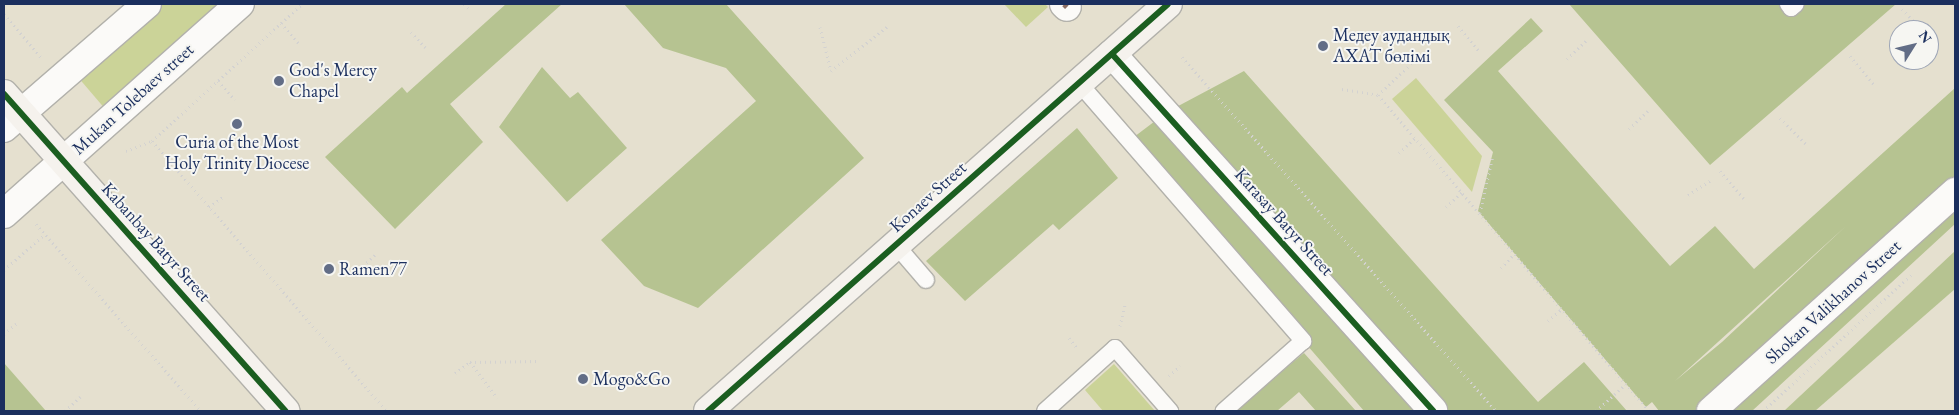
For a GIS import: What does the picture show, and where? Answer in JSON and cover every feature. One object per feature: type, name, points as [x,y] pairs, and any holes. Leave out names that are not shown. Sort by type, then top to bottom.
[{"type":"street","points":[[9,112],[147,4]]},
{"type":"street","name":"Mukan Tolebaev street","points":[[4,214],[240,4]]},
{"type":"street","name":"Konaev Street","points":[[708,411],[1168,4]]},
{"type":"street","name":"Karasay Batyr Street","points":[[1112,54],[1433,411]]},
{"type":"street","name":"Kabanbay Batyr Street","points":[[9,112],[63,161],[285,411]]},
{"type":"street","name":"Shokan Valikhanov Street","points":[[1710,411],[1955,192]]},
{"type":"lane","points":[[1788,4],[1792,8],[1796,4]]},
{"type":"lane","points":[[1079,83],[1303,341],[1224,411]]},
{"type":"lane","points":[[896,245],[926,280]]},
{"type":"lane","points":[[1045,411],[1115,348],[1170,411]]},
{"type":"path","points":[[126,151],[152,141],[302,4]]},
{"type":"path","points":[[464,4],[468,8]]},
{"type":"path","points":[[1902,9],[1912,20]]},
{"type":"path","points":[[4,14],[42,58]]},
{"type":"path","points":[[281,23],[299,44]]},
{"type":"path","points":[[820,27],[831,71],[888,26]]},
{"type":"path","points":[[1458,26],[1480,52]]},
{"type":"path","points":[[411,32],[425,47]]},
{"type":"path","points":[[1567,59],[1587,40]]},
{"type":"path","points":[[1850,56],[1874,85]]},
{"type":"path","points":[[1182,57],[1496,411]]},
{"type":"path","points":[[1378,95],[1412,63]]},
{"type":"path","points":[[218,81],[235,100]]},
{"type":"path","points":[[1342,90],[1378,95],[1649,411]]},
{"type":"path","points":[[1629,129],[1649,110]]},
{"type":"path","points":[[1780,118],[1807,145]]},
{"type":"path","points":[[1399,153],[1415,138]]},
{"type":"path","points":[[152,141],[387,411]]},
{"type":"path","points":[[1480,213],[1493,155]]},
{"type":"path","points":[[1720,171],[1745,200]]},
{"type":"path","points":[[1688,196],[1711,180]]},
{"type":"path","points":[[1446,206],[1462,192]]},
{"type":"path","points":[[209,207],[223,197]]},
{"type":"path","points":[[32,220],[202,411]]},
{"type":"path","points":[[4,270],[45,234]]},
{"type":"path","points":[[363,266],[376,254]]},
{"type":"path","points":[[1501,268],[1514,254]]},
{"type":"path","points":[[1763,411],[1920,267]]},
{"type":"path","points":[[1548,321],[1562,310]]},
{"type":"path","points":[[4,334],[16,324]]},
{"type":"path","points":[[455,373],[470,362],[540,360]]},
{"type":"path","points":[[470,362],[497,398]]},
{"type":"path","points":[[1596,411],[1626,384]]},
{"type":"path","points":[[65,411],[80,397]]},
{"type":"green space","points":[[147,4],[240,4],[112,117],[71,69]]},
{"type":"green space","points":[[506,4],[562,4],[450,104],[483,142],[395,229],[325,157],[402,87],[407,93]]},
{"type":"green space","points":[[624,4],[726,4],[864,158],[698,308],[644,286],[601,240],[756,101],[726,68],[663,48]]},
{"type":"green space","points":[[1004,4],[1045,4],[1048,7],[1026,27]]},
{"type":"green space","points":[[1569,4],[1779,4],[1790,17],[1805,4],[1896,4],[1710,165]]},
{"type":"green space","points":[[1531,18],[1543,31],[1498,71],[1670,266],[1715,226],[1754,269],[1955,88],[1955,224],[1752,411],[1659,411],[1652,402],[1646,407],[1478,211],[1493,152],[1444,100]],"holes":[[[1846,226],[1722,342],[1675,381]]]},
{"type":"green space","points":[[542,67],[570,98],[578,92],[627,148],[567,202],[499,127]]},
{"type":"green space","points":[[1244,71],[1538,402],[1584,362],[1627,411],[1364,411],[1130,140],[1167,112]]},
{"type":"green space","points":[[1416,78],[1482,156],[1472,192],[1392,99]]},
{"type":"green space","points":[[1077,128],[1118,178],[1059,230],[1053,224],[965,301],[926,261]]},
{"type":"green space","points":[[1955,251],[1955,289],[1815,411],[1784,411]]},
{"type":"green space","points":[[1304,353],[1356,411],[1316,411],[1299,392],[1277,411],[1234,411]]},
{"type":"green space","points":[[4,363],[46,411],[4,411]]},
{"type":"green space","points":[[1114,364],[1155,411],[1103,411],[1085,390]]},
{"type":"marked path","points":[[1064,4],[1067,7]]},
{"type":"cycle path","points":[[708,411],[1168,4]]},
{"type":"cycle path","points":[[1112,54],[1433,411]]},
{"type":"cycle path","points":[[4,94],[285,411]]},
{"type":"place","name":"Медеу аудандық АХАТ бөлімі","points":[[1323,46]]},
{"type":"place","name":"God's Mercy Chapel","points":[[279,81]]},
{"type":"place","name":"Curia of the Most Holy Trinity Diocese","points":[[237,124]]},
{"type":"place","name":"Ramen77","points":[[329,269]]},
{"type":"place","name":"Mogo&Go","points":[[583,379]]}]
